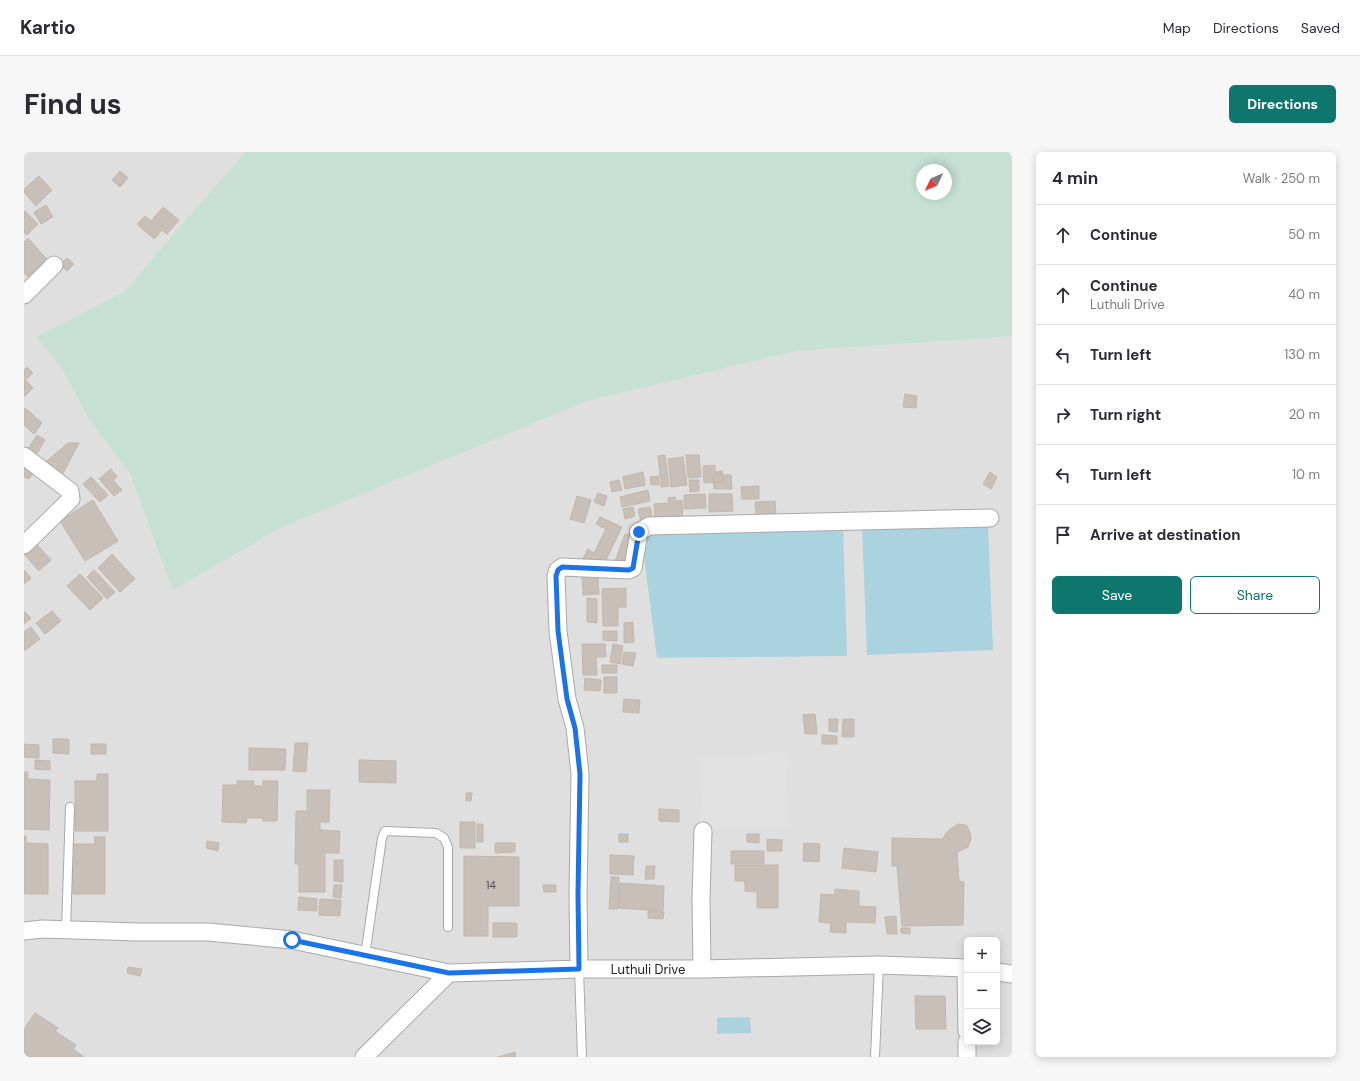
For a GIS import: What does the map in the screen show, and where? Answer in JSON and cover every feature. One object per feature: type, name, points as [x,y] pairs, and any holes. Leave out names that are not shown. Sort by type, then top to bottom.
[{"type":"street","points":[[24,295],[54,265]]},
{"type":"street","points":[[24,456],[70,491],[71,499],[24,545]]},
{"type":"street","points":[[579,969],[578,894],[580,774],[575,728],[567,699],[558,631],[556,576],[558,570],[562,567],[629,570],[633,568],[639,532],[650,526],[990,518]]},
{"type":"street","points":[[702,969],[703,831]]},
{"type":"street","name":"Luthuli Drive","points":[[24,931],[42,929],[137,932],[208,932],[292,940],[449,973],[579,969],[702,969],[879,965],[964,968]]},
{"type":"street","points":[[1000,972],[1012,974]]},
{"type":"street","points":[[364,1057],[449,973]]},
{"type":"street","points":[[967,973],[967,1009]]},
{"type":"street","points":[[967,1045],[967,1057]]},
{"type":"lane","points":[[66,930],[70,807]]},
{"type":"lane","points":[[365,956],[382,838],[385,831],[436,833],[444,838],[448,847],[448,927]]},
{"type":"lane","points":[[875,1057],[879,965]]},
{"type":"lane","points":[[579,969],[582,1057]]},
{"type":"shaded area","points":[[24,152],[1012,152],[1012,1057],[24,1057]]},
{"type":"shaded area","points":[[788,753],[786,828],[700,828],[702,757]]},
{"type":"green space","points":[[245,152],[1012,152],[1012,336],[795,351],[587,401],[280,528],[173,590],[130,474],[88,417],[61,367],[36,337],[124,292]]},
{"type":"water","points":[[988,523],[993,650],[867,655],[862,527]]},
{"type":"water","points":[[843,525],[847,656],[657,658],[641,533]]},
{"type":"water","points":[[750,1017],[751,1033],[717,1034],[717,1018]]},
{"type":"building","points":[[120,171],[128,178],[120,187],[112,180]]},
{"type":"building","points":[[39,176],[52,190],[36,206],[24,192],[24,189]]},
{"type":"building","points":[[46,205],[53,217],[41,224],[34,212]]},
{"type":"building","points":[[163,207],[179,220],[167,234],[162,230],[154,239],[137,224],[145,216],[151,221]]},
{"type":"building","points":[[25,211],[38,224],[27,235],[24,233]]},
{"type":"building","points":[[28,238],[51,264],[32,281],[24,273],[24,242]]},
{"type":"building","points":[[67,258],[74,264],[67,271],[60,264]]},
{"type":"building","points":[[27,367],[33,373],[27,379],[24,376],[24,370]]},
{"type":"building","points":[[24,378],[33,388],[24,397]]},
{"type":"building","points":[[905,394],[917,396],[916,408],[903,407]]},
{"type":"building","points":[[25,408],[42,423],[34,434],[24,425]]},
{"type":"building","points":[[37,435],[45,440],[33,460],[24,455]]},
{"type":"building","points":[[68,443],[79,443],[61,477],[41,466]]},
{"type":"building","points":[[665,455],[669,486],[661,487],[658,456]]},
{"type":"building","points":[[686,455],[699,455],[701,477],[688,478]]},
{"type":"building","points":[[683,457],[687,485],[671,487],[668,459]]},
{"type":"building","points":[[24,463],[37,467],[29,479],[24,477]]},
{"type":"building","points":[[715,465],[715,472],[722,471],[723,482],[704,483],[703,466]]},
{"type":"building","points":[[111,469],[117,477],[113,480],[122,490],[114,496],[99,479]]},
{"type":"building","points":[[643,472],[645,485],[625,489],[623,477]]},
{"type":"building","points":[[990,472],[997,477],[991,489],[983,484]]},
{"type":"building","points":[[713,475],[731,475],[732,489],[714,489]]},
{"type":"building","points":[[658,476],[659,485],[651,485],[650,477]]},
{"type":"building","points":[[91,477],[108,495],[100,502],[83,484]]},
{"type":"building","points":[[619,480],[622,490],[612,492],[610,482]]},
{"type":"building","points":[[689,480],[699,480],[699,491],[690,492]]},
{"type":"building","points":[[759,486],[759,499],[742,499],[741,487]]},
{"type":"building","points":[[648,490],[650,501],[622,507],[620,497]]},
{"type":"building","points":[[598,493],[607,496],[604,506],[594,502]]},
{"type":"building","points":[[705,494],[706,508],[684,509],[684,495]]},
{"type":"building","points":[[709,494],[732,494],[733,511],[709,512]]},
{"type":"building","points":[[577,496],[591,500],[584,523],[570,519]]},
{"type":"building","points":[[675,497],[676,501],[682,500],[683,525],[670,525],[668,498]]},
{"type":"building","points":[[93,500],[118,541],[85,561],[60,521]]},
{"type":"building","points":[[775,501],[776,515],[756,515],[755,502]]},
{"type":"building","points":[[667,503],[668,523],[655,523],[654,504]]},
{"type":"building","points":[[633,507],[635,516],[625,519],[623,509]]},
{"type":"building","points":[[650,507],[654,524],[642,527],[638,509]]},
{"type":"building","points":[[600,517],[622,527],[601,570],[580,564],[588,549],[594,553],[606,529],[596,524]]},
{"type":"building","points":[[625,534],[638,539],[627,569],[614,564]]},
{"type":"building","points":[[28,535],[51,560],[39,571],[24,554],[24,538]]},
{"type":"building","points":[[112,554],[135,579],[120,592],[98,568]]},
{"type":"building","points":[[24,570],[31,578],[24,584]]},
{"type":"building","points":[[94,570],[115,592],[107,599],[87,577]]},
{"type":"building","points":[[80,574],[103,598],[90,610],[67,586]]},
{"type":"building","points":[[598,576],[599,594],[583,595],[582,577]]},
{"type":"building","points":[[626,588],[626,607],[618,607],[618,626],[603,626],[602,589]]},
{"type":"building","points":[[587,598],[597,599],[597,623],[587,622]]},
{"type":"building","points":[[24,611],[31,618],[24,624]]},
{"type":"building","points":[[52,611],[61,621],[45,634],[36,623]]},
{"type":"building","points":[[633,622],[634,642],[624,643],[624,623]]},
{"type":"building","points":[[31,627],[40,639],[24,651],[24,632]]},
{"type":"building","points":[[603,631],[617,631],[617,641],[603,640]]},
{"type":"building","points":[[582,644],[605,644],[606,657],[596,657],[597,675],[583,675]]},
{"type":"building","points":[[613,644],[623,646],[620,664],[610,662]]},
{"type":"building","points":[[624,652],[636,653],[633,666],[622,664]]},
{"type":"building","points":[[602,665],[617,665],[617,673],[602,673]]},
{"type":"building","points":[[604,677],[617,677],[617,693],[604,693]]},
{"type":"building","points":[[585,678],[601,680],[600,691],[584,690]]},
{"type":"building","points":[[624,699],[640,700],[639,713],[623,712]]},
{"type":"building","points":[[815,714],[817,734],[805,734],[803,715]]},
{"type":"building","points":[[829,719],[838,719],[837,732],[829,731]]},
{"type":"building","points":[[843,719],[854,719],[854,737],[842,737]]},
{"type":"building","points":[[822,735],[837,736],[837,744],[822,744]]},
{"type":"building","points":[[53,739],[69,739],[69,754],[53,753]]},
{"type":"building","points":[[295,743],[308,743],[306,772],[293,771]]},
{"type":"building","points":[[24,744],[39,745],[39,758],[24,757]]},
{"type":"building","points":[[91,744],[106,744],[106,754],[91,754]]},
{"type":"building","points":[[249,748],[286,749],[285,770],[249,770]]},
{"type":"building","points":[[35,760],[50,761],[50,770],[35,769]]},
{"type":"building","points":[[359,760],[396,761],[396,783],[359,782]]},
{"type":"building","points":[[24,772],[28,772],[28,779],[50,780],[49,830],[24,829]]},
{"type":"building","points":[[97,774],[108,774],[108,831],[75,831],[75,781],[97,781]]},
{"type":"building","points":[[237,781],[254,781],[254,786],[263,786],[263,781],[278,781],[277,821],[263,821],[263,818],[247,818],[246,823],[222,822],[223,785],[237,785]]},
{"type":"building","points":[[307,790],[330,790],[329,822],[320,822],[320,830],[340,831],[339,853],[325,853],[325,892],[299,892],[299,864],[295,864],[296,811],[307,811]]},
{"type":"building","points":[[466,793],[472,793],[471,801],[466,801]]},
{"type":"building","points":[[659,809],[679,810],[679,822],[659,821]]},
{"type":"building","points":[[460,822],[475,822],[475,848],[460,848]]},
{"type":"building","points":[[477,824],[483,824],[483,842],[477,842]]},
{"type":"building","points":[[958,824],[966,825],[970,832],[971,839],[968,847],[957,852],[959,881],[964,882],[963,925],[902,926],[897,866],[892,866],[892,838],[942,839],[949,830]]},
{"type":"building","points":[[619,834],[628,834],[628,842],[619,842]]},
{"type":"building","points":[[747,834],[759,834],[759,843],[747,842]]},
{"type":"building","points":[[24,836],[26,836],[26,843],[48,844],[48,894],[24,894]]},
{"type":"building","points":[[94,837],[105,837],[105,894],[73,894],[72,844],[95,844]]},
{"type":"building","points":[[767,839],[782,840],[782,851],[767,851]]},
{"type":"building","points":[[207,841],[219,843],[218,851],[206,848]]},
{"type":"building","points":[[495,843],[515,843],[515,852],[495,853]]},
{"type":"building","points":[[804,843],[820,844],[819,862],[803,861]]},
{"type":"building","points":[[844,848],[878,852],[876,872],[842,868]]},
{"type":"building","points":[[731,851],[764,851],[764,864],[731,864]]},
{"type":"building","points":[[610,855],[634,856],[633,875],[610,874]]},
{"type":"building","points":[[464,856],[519,857],[519,906],[488,906],[488,936],[464,936]]},
{"type":"building","points":[[334,860],[343,860],[343,882],[334,881]]},
{"type":"building","points":[[735,865],[778,865],[778,908],[757,908],[757,892],[745,891],[745,881],[735,881]]},
{"type":"building","points":[[646,866],[655,866],[654,879],[645,879]]},
{"type":"building","points":[[611,877],[619,877],[618,909],[609,909]]},
{"type":"building","points":[[620,883],[664,886],[663,911],[619,908]]},
{"type":"building","points":[[334,885],[342,885],[341,898],[333,897]]},
{"type":"building","points":[[543,885],[556,885],[556,892],[544,892]]},
{"type":"building","points":[[835,889],[859,891],[859,906],[876,907],[875,923],[846,922],[846,933],[830,932],[831,923],[819,922],[821,894],[835,895]]},
{"type":"building","points":[[299,897],[317,899],[317,911],[298,910]]},
{"type":"building","points":[[320,899],[341,900],[340,916],[319,915]]},
{"type":"building","points":[[648,911],[664,912],[663,919],[648,918]]},
{"type":"building","points":[[896,916],[897,934],[887,934],[885,917]]},
{"type":"building","points":[[493,923],[517,923],[517,937],[493,937]]},
{"type":"building","points":[[901,928],[910,928],[910,934],[901,933]]},
{"type":"building","points":[[128,967],[142,969],[140,976],[127,973]]},
{"type":"building","points":[[915,996],[945,996],[946,1029],[916,1029]]},
{"type":"building","points":[[35,1013],[58,1028],[55,1031],[76,1045],[73,1049],[84,1057],[24,1057],[24,1029]]},
{"type":"building","points":[[515,1052],[516,1057],[498,1057]]},
{"type":"route","points":[[292,940],[449,973],[579,969],[578,894],[580,774],[575,728],[567,699],[558,631],[556,576],[558,570],[562,567],[629,570],[633,568],[639,532]]}]
